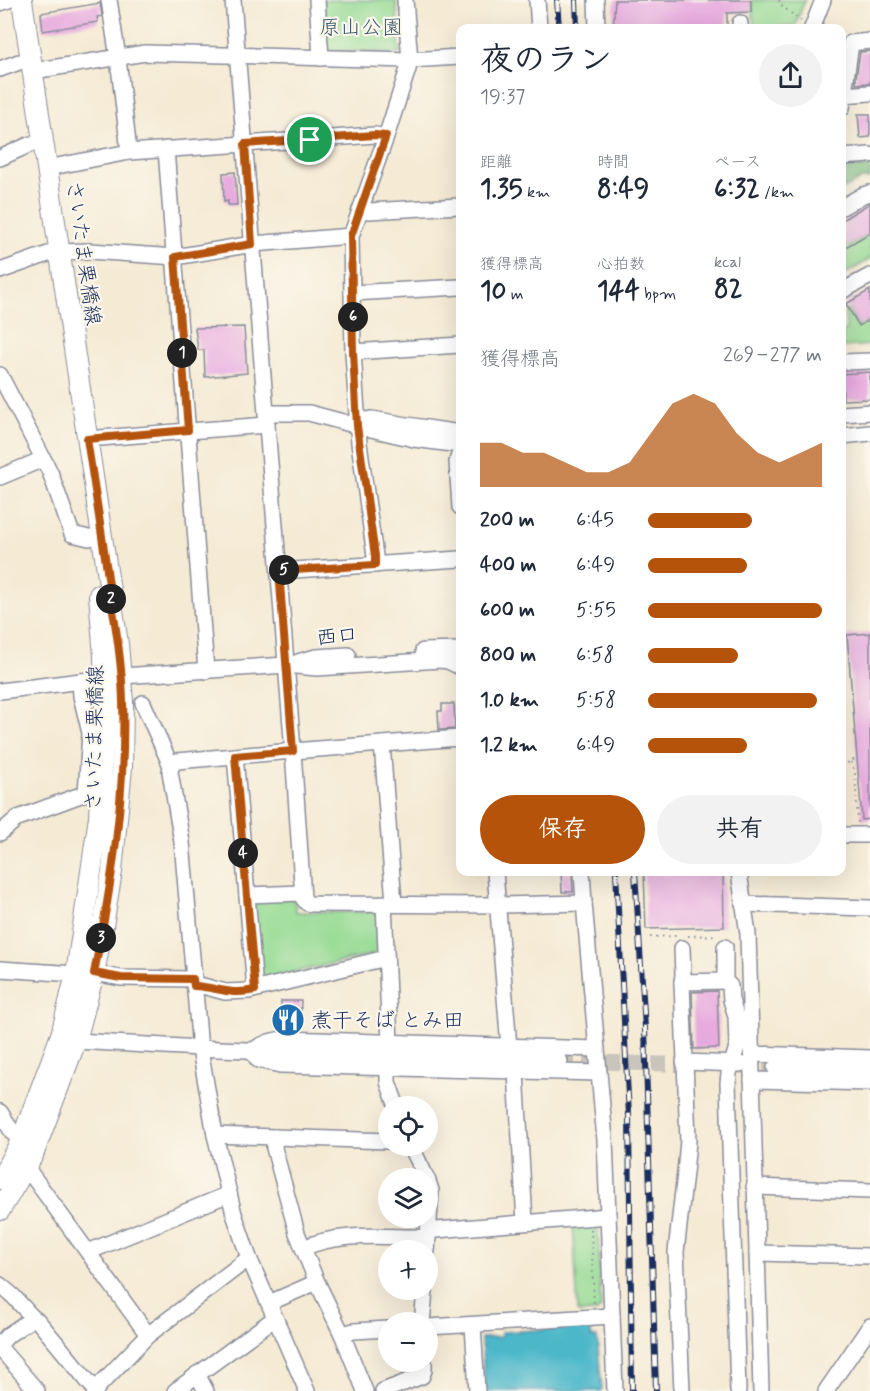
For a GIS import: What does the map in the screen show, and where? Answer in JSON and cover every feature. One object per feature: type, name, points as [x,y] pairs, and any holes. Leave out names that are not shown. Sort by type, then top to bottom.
[{"type":"main road","name":"さいたま栗橋線","points":[[0,1210],[33,1155],[69,1038],[85,973],[103,926],[112,871],[122,767],[123,702],[113,677],[89,538],[54,253],[47,168],[26,66],[9,0]]},
{"type":"main road","name":"さいたま栗橋線","points":[[22,0],[31,144],[54,253],[87,439],[113,677]]},
{"type":"main road","name":"さいたま栗橋線","points":[[0,1179],[21,1141],[69,1038]]},
{"type":"street","points":[[0,3],[9,0]]},
{"type":"street","points":[[109,0],[129,152]]},
{"type":"street","points":[[233,0],[304,901],[310,904],[584,903]]},
{"type":"street","points":[[317,0],[321,58]]},
{"type":"street","points":[[375,565],[357,426],[351,236],[410,60],[405,0]]},
{"type":"street","points":[[537,0],[539,24]]},
{"type":"street","points":[[596,0],[597,24]]},
{"type":"street","points":[[808,24],[823,0]]},
{"type":"street","points":[[846,72],[850,43],[870,41]]},
{"type":"street","points":[[0,69],[118,58],[145,53],[410,60],[456,57]]},
{"type":"street","points":[[846,101],[870,93]]},
{"type":"street","points":[[47,168],[129,152],[386,136]]},
{"type":"street","points":[[0,158],[31,144]]},
{"type":"street","points":[[166,149],[206,671]]},
{"type":"street","points":[[846,157],[870,155]]},
{"type":"street","points":[[846,205],[870,193]]},
{"type":"street","points":[[360,210],[456,206]]},
{"type":"street","points":[[0,270],[54,253],[90,251],[175,257],[252,244],[351,236]]},
{"type":"street","points":[[846,289],[870,276]]},
{"type":"street","points":[[352,293],[456,287]]},
{"type":"street","points":[[353,352],[456,345]]},
{"type":"street","points":[[846,362],[870,361]]},
{"type":"street","points":[[1,380],[50,472],[72,534],[89,538]]},
{"type":"street","points":[[846,414],[870,412]]},
{"type":"street","points":[[87,439],[188,430],[309,413],[456,451]]},
{"type":"street","points":[[357,426],[372,419],[456,432]]},
{"type":"street","points":[[846,426],[870,424]]},
{"type":"street","points":[[846,436],[870,433]]},
{"type":"street","points":[[0,477],[43,459]]},
{"type":"street","points":[[279,571],[456,559]]},
{"type":"street","name":"西口","points":[[286,665],[316,657],[456,650]]},
{"type":"street","name":"西口","points":[[286,665],[316,668],[440,660],[456,664]]},
{"type":"street","points":[[0,691],[113,677],[286,665]]},
{"type":"street","points":[[0,833],[18,818],[86,793],[90,733],[81,696],[80,681]]},
{"type":"street","points":[[143,703],[171,766],[170,772],[182,842],[200,1049],[215,1135],[229,1194],[249,1258],[307,1391]]},
{"type":"street","points":[[171,766],[177,761],[456,738]]},
{"type":"street","points":[[382,744],[389,903],[386,958],[390,1043]]},
{"type":"street","points":[[235,756],[255,990]]},
{"type":"street","points":[[846,835],[870,835]]},
{"type":"street","points":[[486,876],[493,904]]},
{"type":"street","points":[[495,876],[493,904],[499,1037],[504,1046]]},
{"type":"street","points":[[582,876],[605,1140],[615,1391]]},
{"type":"street","points":[[740,876],[748,934],[761,1391]]},
{"type":"street","points":[[247,895],[302,893]]},
{"type":"street","points":[[743,904],[870,908]]},
{"type":"street","points":[[722,941],[725,981],[730,986],[736,1016],[736,1047],[728,1083],[738,1391]]},
{"type":"street","points":[[682,948],[688,1141],[676,1252],[682,1391]]},
{"type":"street","points":[[0,969],[194,982],[234,993],[386,958]]},
{"type":"street","points":[[682,982],[725,981]]},
{"type":"street","points":[[69,1038],[200,1049],[560,1061]]},
{"type":"street","points":[[252,1051],[273,1040],[286,1039],[597,1049]]},
{"type":"street","points":[[252,1051],[258,1060],[280,1065],[598,1073]]},
{"type":"street","points":[[752,1066],[870,1058]]},
{"type":"street","points":[[684,1062],[752,1066],[870,1083]]},
{"type":"street","points":[[388,1067],[388,1082],[393,1096]]},
{"type":"street","points":[[775,1068],[870,1071]]},
{"type":"street","points":[[516,1072],[525,1222]]},
{"type":"street","points":[[0,1112],[21,1141]]},
{"type":"street","points":[[215,1135],[378,1141]]},
{"type":"street","points":[[275,1137],[274,1148],[297,1233],[365,1391]]},
{"type":"street","points":[[26,1167],[148,1335]]},
{"type":"street","points":[[754,1187],[870,1191]]},
{"type":"street","points":[[88,1252],[229,1194]]},
{"type":"street","points":[[303,1248],[326,1240],[354,1238],[428,1240],[525,1222],[608,1216]]},
{"type":"street","points":[[757,1253],[870,1256]]},
{"type":"street","points":[[0,1285],[38,1321],[95,1391],[148,1335],[249,1258]]},
{"type":"street","points":[[269,1303],[317,1282]]},
{"type":"street","points":[[438,1327],[612,1316]]},
{"type":"street","points":[[33,1318],[8,1335],[0,1346],[37,1391]]},
{"type":"street","points":[[175,1391],[275,1318]]},
{"type":"street","points":[[473,1325],[477,1391]]},
{"type":"street","points":[[826,1391],[870,1326]]},
{"type":"street","points":[[342,1334],[378,1330]]},
{"type":"street","points":[[383,1391],[422,1376],[423,1372]]},
{"type":"street","points":[[197,1374],[206,1391]]},
{"type":"path","points":[[778,0],[782,6],[806,24]]},
{"type":"path","points":[[846,764],[857,758]]},
{"type":"path","points":[[851,762],[855,772],[858,823]]},
{"type":"path","points":[[650,937],[722,941]]},
{"type":"path","points":[[590,1218],[594,1304],[592,1306]]},
{"type":"green space","name":"原山公園","points":[[323,0],[396,0],[400,54],[326,50]]},
{"type":"green space","points":[[752,0],[805,0],[796,24],[754,24]]},
{"type":"green space","points":[[870,166],[870,179],[862,179],[846,188],[846,168]]},
{"type":"green space","points":[[870,234],[870,259],[846,274],[846,248]]},
{"type":"green space","points":[[846,310],[849,311],[859,327],[870,321],[870,345],[846,347]]},
{"type":"green space","points":[[290,897],[295,902],[296,912],[376,913],[378,951],[376,954],[259,980],[253,905],[257,899]]},
{"type":"green space","points":[[593,1222],[598,1227],[601,1308],[597,1312],[578,1313],[573,1223]]},
{"type":"water","points":[[591,1327],[591,1337],[597,1337],[602,1389],[600,1391],[485,1391],[481,1338],[501,1337],[501,1332]]},
{"type":"building","points":[[615,0],[751,0],[751,12],[727,13],[727,24],[613,24]]},
{"type":"building","points":[[100,3],[102,16],[97,17],[98,22],[43,31],[41,13]]},
{"type":"building","points":[[870,51],[870,83],[856,84],[860,52]]},
{"type":"building","points":[[858,114],[870,114],[870,137],[860,138]]},
{"type":"building","points":[[235,172],[237,205],[228,205],[228,201],[224,202],[223,173]]},
{"type":"building","points":[[870,203],[870,233],[846,247],[846,218]]},
{"type":"building","points":[[870,290],[870,319],[859,326],[846,304]]},
{"type":"building","points":[[244,327],[247,373],[205,377],[204,350],[198,350],[195,328]]},
{"type":"building","points":[[870,372],[870,399],[846,400],[846,374]]},
{"type":"building","points":[[870,633],[870,819],[862,820],[847,635]]},
{"type":"building","points":[[442,704],[454,704],[455,729],[439,730],[438,711],[442,711]]},
{"type":"building","points":[[561,876],[572,876],[573,892],[562,892]]},
{"type":"building","points":[[644,876],[723,876],[724,927],[646,929]]},
{"type":"building","points":[[717,991],[719,1048],[694,1049],[692,992]]},
{"type":"building","points":[[281,1001],[301,1001],[300,1030],[281,1030]]},
{"type":"tunnel","points":[[560,1061],[698,1065]]},
{"type":"tunnel","points":[[740,1066],[775,1068]]},
{"type":"railway","points":[[557,0],[559,24]]},
{"type":"railway","points":[[576,0],[577,24]]},
{"type":"railway","points":[[616,876],[629,1115],[632,1391]]},
{"type":"railway","points":[[635,876],[645,1028],[656,1391]]},
{"type":"place","name":"煮干そば とみ田","points":[[288,1020]]},
{"type":"route","points":[[386,136],[351,236],[357,426],[375,565],[279,571],[293,751],[235,756],[255,990],[234,993],[194,986],[193,979],[137,979],[94,973],[112,871],[122,767],[123,702],[118,644],[87,439],[188,430],[175,257],[252,244],[245,144],[310,140],[386,136]]}]
